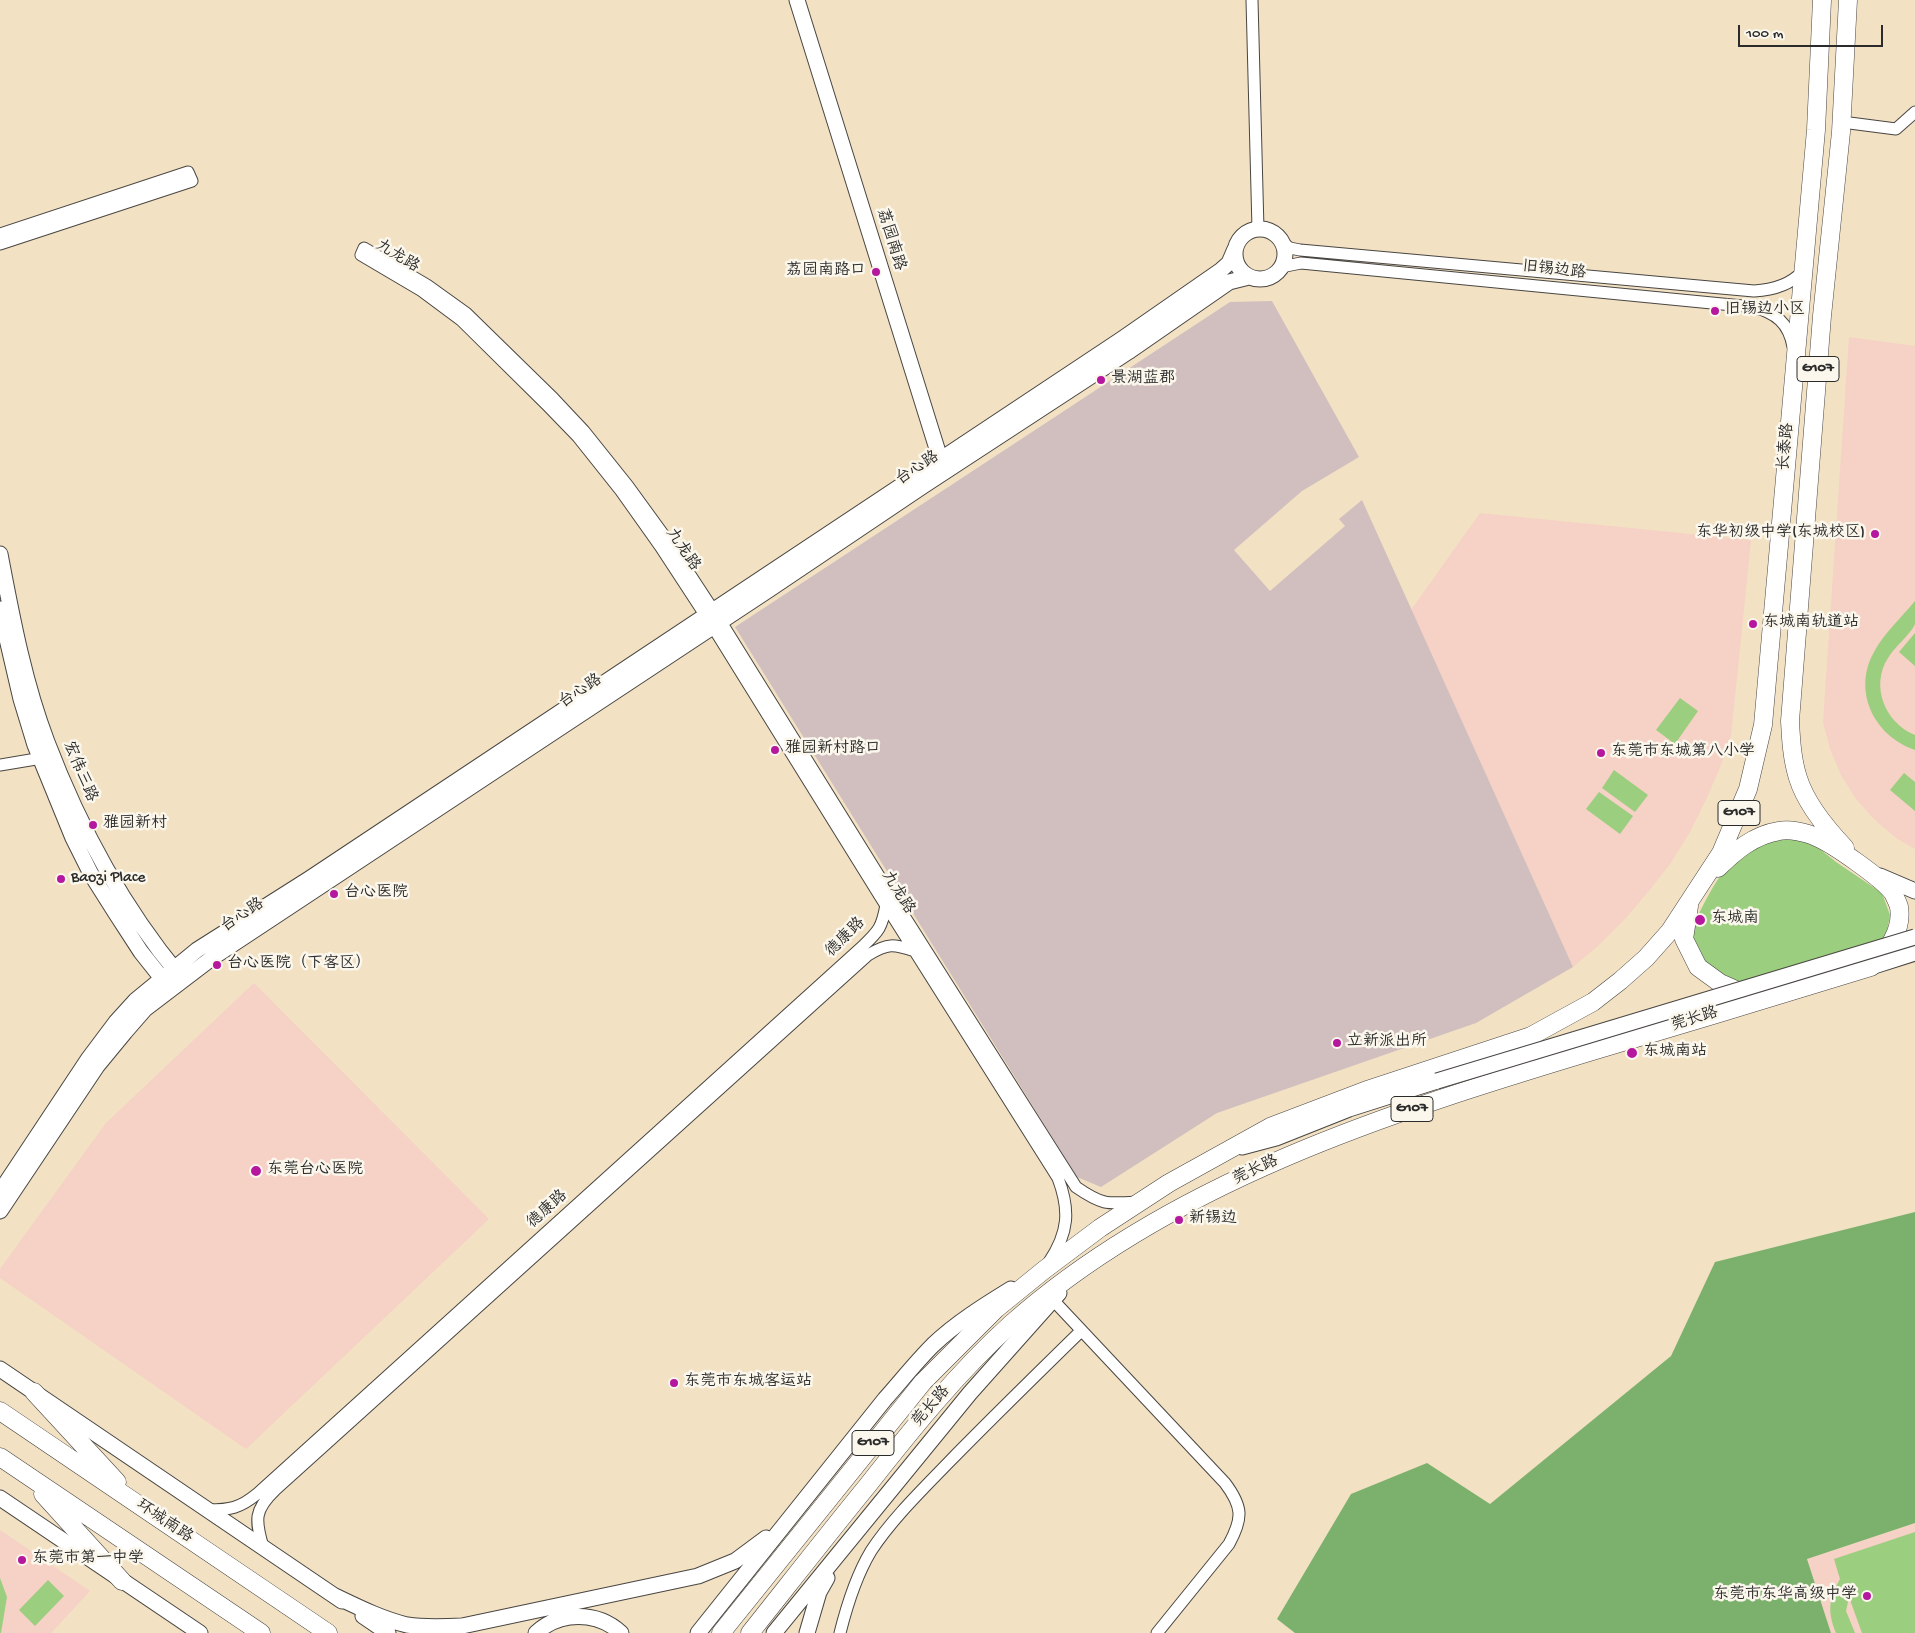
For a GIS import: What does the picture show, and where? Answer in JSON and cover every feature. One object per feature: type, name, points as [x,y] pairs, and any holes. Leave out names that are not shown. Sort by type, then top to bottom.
[{"type":"highway","name":"长泰路","points":[[1703,882],[1721,853],[1748,789],[1763,725],[1794,357],[1816,130],[1822,0]]},
{"type":"highway","name":"长泰路","points":[[1848,0],[1842,122],[1822,316],[1790,721],[1792,753],[1798,780],[1810,803],[1825,824],[1861,865]]},
{"type":"highway","points":[[1703,882],[1742,846],[1761,836],[1780,830],[1815,836],[1861,865]]},
{"type":"highway","name":"G107","points":[[1861,865],[1892,892],[1899,906],[1900,922],[1890,947],[1871,967]]},
{"type":"highway","name":"莞长路","points":[[721,1633],[923,1382],[996,1309],[1044,1270],[1137,1202],[1224,1151],[1270,1127],[1370,1089],[1531,1036],[1560,1022],[1593,1002],[1646,958],[1670,932],[1703,882]]},
{"type":"highway","points":[[1690,903],[1684,939],[1698,967],[1720,983],[1744,995],[1772,998]]},
{"type":"highway","name":"莞长路","points":[[750,1633],[939,1398],[1011,1324],[1075,1274],[1148,1227],[1217,1189],[1317,1143],[1459,1093],[1871,967]]},
{"type":"highway","points":[[34,1392],[137,1504]]},
{"type":"highway","name":"环城南路","points":[[0,1411],[328,1633]]},
{"type":"highway","points":[[0,1457],[260,1633]]},
{"type":"highway","points":[[24,1473],[122,1581]]},
{"type":"main road","points":[[797,0],[807,17]]},
{"type":"main road","points":[[806,0],[807,17]]},
{"type":"main road","name":"荔园南路","points":[[807,17],[947,464]]},
{"type":"main road","points":[[1258,229],[1266,230],[1274,234],[1282,243],[1285,255],[1281,267],[1273,276],[1257,280],[1249,277],[1237,266],[1234,258],[1235,250],[1243,235],[1258,229]]},
{"type":"main road","name":"台心路","points":[[0,1211],[97,1066],[197,950],[713,619],[947,464],[1207,281],[1229,263],[1235,250]]},
{"type":"main road","name":"台心路","points":[[947,464],[1128,352],[1229,282],[1249,277]]},
{"type":"main road","name":"宏伟三路","points":[[0,554],[47,757]]},
{"type":"main road","name":"宏伟三路","points":[[0,609],[21,699],[47,757],[104,867],[152,943],[172,979]]},
{"type":"main road","points":[[1861,865],[1885,879],[1915,891]]},
{"type":"main road","name":"莞长路","points":[[1224,1151],[1276,1138],[1349,1109],[1437,1081],[1915,937]]},
{"type":"main road","name":"莞长路","points":[[1871,967],[1915,953]]},
{"type":"main road","name":"台心路","points":[[0,1192],[59,1101],[116,1022],[136,1000],[172,979]]},
{"type":"main road","points":[[698,1633],[885,1400],[934,1344],[988,1303],[1044,1270]]},
{"type":"main road","points":[[774,1633],[887,1492],[970,1393],[1075,1274]]},
{"type":"main road","points":[[0,1369],[388,1633]]},
{"type":"main road","points":[[0,1498],[200,1633]]},
{"type":"main road","points":[[335,1596],[370,1612],[408,1625],[426,1627],[462,1626],[688,1578],[717,1570],[751,1551],[791,1518]]},
{"type":"main road","points":[[807,1633],[819,1592],[840,1553]]},
{"type":"main road","points":[[536,1633],[551,1622],[578,1616],[592,1617],[604,1621],[621,1633]]},
{"type":"street","points":[[1252,0],[1258,229]]},
{"type":"street","points":[[1842,122],[1896,129],[1915,112]]},
{"type":"street","points":[[0,234],[190,176],[0,244]]},
{"type":"street","name":"旧锡边路","points":[[1282,243],[1290,248],[1300,250],[1754,291],[1768,290],[1781,286],[1792,281],[1802,272]]},
{"type":"street","name":"九龙路","points":[[1044,1270],[1056,1251],[1067,1218],[1065,1196],[1058,1178],[886,905],[713,619],[668,541],[628,486],[584,431],[553,398],[466,314],[427,285],[364,248],[361,255],[422,292],[461,320],[572,431],[627,499],[713,619],[1076,1187],[1095,1200],[1113,1204],[1137,1202]]},
{"type":"street","name":"旧锡边路","points":[[1281,267],[1301,263],[1753,307],[1774,315],[1786,327],[1791,339],[1794,357]]},
{"type":"street","points":[[0,765],[47,757]]},
{"type":"street","name":"德康路","points":[[208,1510],[224,1510],[245,1504],[269,1483],[874,936],[882,924],[886,905]]},
{"type":"street","name":"德康路","points":[[263,1547],[257,1526],[258,1514],[264,1501],[868,955],[884,945],[896,945],[915,951]]},
{"type":"street","points":[[1053,1300],[1225,1483],[1234,1495],[1240,1509],[1238,1527],[1229,1544],[1157,1633]]},
{"type":"street","points":[[840,1633],[858,1578],[872,1551],[892,1524],[925,1487],[1081,1331]]},
{"type":"shaded area","points":[[1272,301],[1359,457],[1302,491],[1234,550],[1270,591],[1345,526],[1339,519],[1362,500],[1573,967],[1476,1023],[1217,1113],[1101,1187],[1077,1177],[735,627],[1230,302]]},
{"type":"shaded area","name":"东华初级中学(东城校区)","points":[[1849,337],[1915,346],[1915,849],[1896,838],[1875,820],[1856,799],[1841,775],[1830,749],[1823,722]]},
{"type":"shaded area","name":"东莞市东城第八小学","points":[[1480,513],[1751,540],[1731,736],[1719,770],[1689,834],[1670,864],[1625,919],[1573,967],[1411,610]]},
{"type":"shaded area","name":"东莞台心医院","points":[[254,983],[489,1219],[246,1449],[0,1278],[0,1269],[106,1123]]},
{"type":"shaded area","name":"东莞市东华高级中学","points":[[1915,1523],[1915,1633],[1831,1633],[1807,1559]]},
{"type":"shaded area","name":"东莞市第一中学","points":[[0,1530],[90,1591],[51,1633],[0,1633]]},
{"type":"green space","points":[[1915,601],[1915,624],[1888,658],[1880,680],[1881,692],[1889,713],[1904,729],[1915,735],[1915,750],[1888,734],[1878,723],[1866,696],[1865,682],[1868,667],[1878,645]]},
{"type":"green space","points":[[1915,633],[1915,666],[1899,652]]},
{"type":"green space","points":[[1680,698],[1698,711],[1675,744],[1656,730]]},
{"type":"green space","points":[[1614,770],[1648,795],[1635,812],[1602,788]]},
{"type":"green space","points":[[1904,773],[1915,782],[1915,811],[1890,790]]},
{"type":"green space","points":[[1599,792],[1633,816],[1620,834],[1586,809]]},
{"type":"green space","points":[[1791,839],[1811,842],[1836,862],[1882,893],[1890,915],[1887,931],[1878,953],[1774,993],[1753,993],[1709,968],[1695,951],[1689,933],[1717,880],[1736,857],[1760,841]]},
{"type":"green space","points":[[1915,1212],[1915,1523],[1807,1559],[1831,1633],[1295,1633],[1277,1619],[1351,1494],[1427,1463],[1490,1504],[1671,1356],[1715,1262]]},
{"type":"green space","name":"东莞市东华高级中学","points":[[1915,1532],[1915,1633],[1862,1633],[1849,1597],[1846,1611],[1855,1633],[1836,1633],[1831,1618],[1830,1605],[1833,1593],[1840,1579],[1834,1559]]},
{"type":"green space","points":[[0,1578],[7,1597],[1,1633],[0,1633]]},
{"type":"green space","points":[[48,1580],[64,1596],[35,1626],[19,1610]]},
{"type":"place","name":"荔园南路口","points":[[876,272]]},
{"type":"place","name":"旧锡边小区","points":[[1715,311]]},
{"type":"place","name":"景湖蓝郡","points":[[1101,380]]},
{"type":"place","name":"东华初级中学(东城校区)","points":[[1875,534]]},
{"type":"place","name":"东城南轨道站","points":[[1753,624]]},
{"type":"place","name":"雅园新村路口","points":[[775,750]]},
{"type":"place","name":"东莞市东城第八小学","points":[[1601,753]]},
{"type":"place","name":"雅园新村","points":[[93,825]]},
{"type":"place","name":"Baozi Place","points":[[61,879]]},
{"type":"place","name":"台心医院","points":[[334,894]]},
{"type":"place","name":"东城南","points":[[1700,920]]},
{"type":"place","name":"台心医院（下客区）","points":[[217,965]]},
{"type":"place","name":"立新派出所","points":[[1337,1043]]},
{"type":"place","name":"东城南站","points":[[1632,1053]]},
{"type":"place","name":"东莞台心医院","points":[[256,1171]]},
{"type":"place","name":"新锡边","points":[[1179,1220]]},
{"type":"place","name":"东莞市东城客运站","points":[[674,1383]]},
{"type":"place","name":"东莞市第一中学","points":[[22,1560]]},
{"type":"place","name":"东莞市东华高级中学","points":[[1867,1596]]}]
